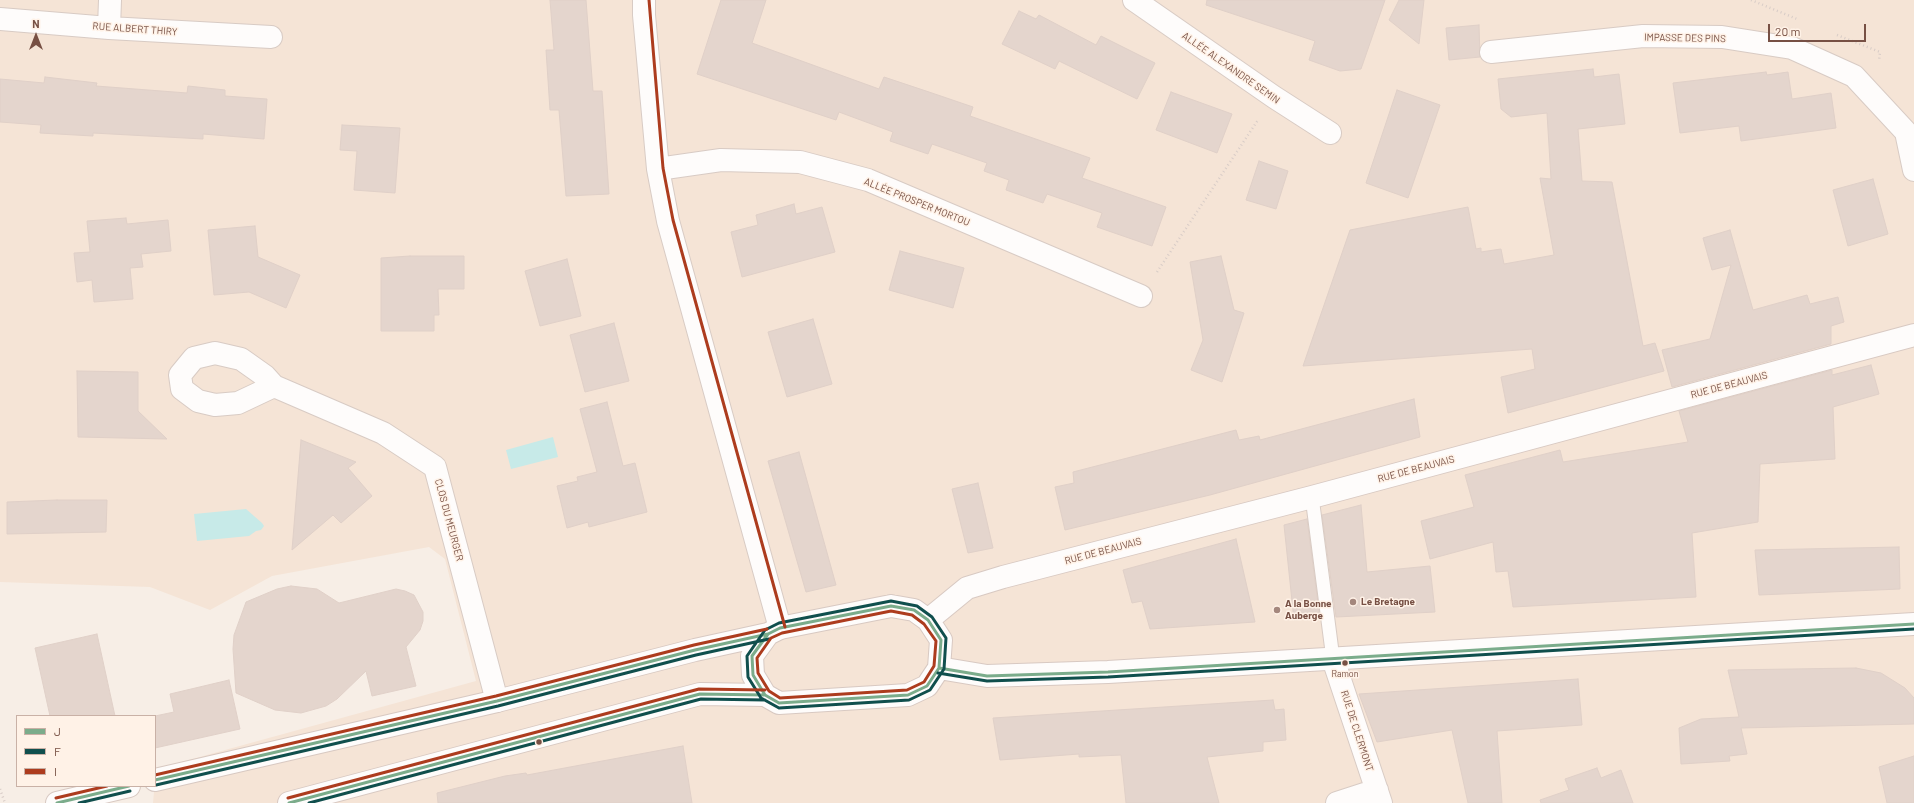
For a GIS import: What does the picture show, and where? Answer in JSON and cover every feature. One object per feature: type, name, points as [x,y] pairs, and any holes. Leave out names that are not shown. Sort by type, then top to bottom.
[{"type":"street","points":[[109,28],[110,0]]},
{"type":"street","points":[[644,0],[644,15],[658,169],[668,221],[774,631]]},
{"type":"street","name":"ALLÉE ALEXANDRE SEMIN","points":[[1134,0],[1274,97],[1330,133]]},
{"type":"street","name":"RUE ALBERT THIRY","points":[[0,19],[109,28],[271,37]]},
{"type":"street","name":"IMPASSE DES PINS","points":[[1490,52],[1643,36],[1722,37],[1792,48],[1854,76],[1906,132],[1914,170]]},
{"type":"street","name":"ALLÉE PROSPER MORTOU","points":[[658,169],[721,160],[800,162],[868,180],[1141,296]]},
{"type":"street","name":"RUE DE BEAUVAIS","points":[[928,620],[967,588],[1914,335]]},
{"type":"street","name":"CLOS DU MEURGER","points":[[274,386],[383,432],[435,467],[497,701]]},
{"type":"street","points":[[156,780],[497,701],[774,631],[891,606],[914,610],[928,620],[941,640],[939,668],[927,686],[908,695],[779,703],[765,695],[700,694],[289,803]]},
{"type":"street","points":[[939,668],[987,676],[1108,672],[1914,624]]},
{"type":"street","points":[[765,695],[753,675],[752,656],[774,631]]},
{"type":"street","name":"RUE DE CLERMONT","points":[[1333,659],[1379,796]]},
{"type":"street","points":[[57,803],[125,787]]},
{"type":"street","points":[[1337,803],[1379,796]]},
{"type":"lane","points":[[1312,497],[1333,659]]},
{"type":"path","points":[[1141,296],[1274,97]]},
{"type":"path","points":[[0,789],[5,803]]},
{"type":"shaded area","points":[[0,0],[1914,0],[1914,803],[153,803],[154,787],[156,787],[156,769],[476,681],[445,559],[429,547],[272,576],[210,610],[150,587],[0,582]]},
{"type":"water","points":[[553,437],[558,457],[511,469],[506,450]]},
{"type":"water","points":[[246,509],[262,523],[264,526],[261,530],[256,531],[249,536],[197,541],[194,514]]},
{"type":"building","points":[[550,0],[586,0],[593,91],[602,91],[609,194],[566,196],[559,110],[550,110],[546,50],[554,50]]},
{"type":"building","points":[[721,0],[766,0],[752,43],[879,89],[884,77],[929,92],[973,107],[970,116],[1090,158],[1082,178],[1166,207],[1152,246],[1097,227],[1102,213],[1047,194],[1043,203],[1006,190],[1009,180],[984,171],[987,163],[932,144],[928,154],[890,141],[893,132],[839,112],[836,120],[697,74]]},
{"type":"building","points":[[1207,0],[1385,0],[1361,69],[1340,71],[1309,60],[1315,41],[1206,5]]},
{"type":"building","points":[[1399,0],[1424,0],[1419,44],[1389,20]]},
{"type":"building","points":[[1019,11],[1036,19],[1039,15],[1096,45],[1101,36],[1155,63],[1137,99],[1059,61],[1055,69],[1002,44]]},
{"type":"building","points":[[1479,25],[1480,57],[1449,60],[1446,28]]},
{"type":"building","points":[[1593,69],[1594,77],[1619,74],[1625,124],[1578,129],[1582,181],[1612,182],[1643,346],[1655,343],[1664,371],[1508,413],[1501,377],[1535,369],[1532,349],[1303,366],[1350,230],[1468,207],[1476,249],[1481,248],[1481,252],[1501,249],[1504,264],[1554,255],[1540,178],[1551,179],[1547,113],[1511,117],[1501,109],[1498,79]]},
{"type":"building","points":[[1766,72],[1767,75],[1788,72],[1792,99],[1831,93],[1836,128],[1741,141],[1739,126],[1680,133],[1673,83]]},
{"type":"building","points":[[45,77],[97,83],[96,86],[187,93],[188,86],[225,90],[225,96],[267,99],[264,139],[203,134],[203,139],[93,133],[93,136],[40,133],[41,125],[0,122],[0,79],[44,83]]},
{"type":"building","points":[[1397,90],[1440,105],[1408,198],[1366,183]]},
{"type":"building","points":[[1171,92],[1232,114],[1217,153],[1156,130]]},
{"type":"building","points":[[342,125],[400,128],[395,193],[354,190],[357,151],[340,150]]},
{"type":"building","points":[[1259,161],[1288,171],[1276,209],[1246,200]]},
{"type":"building","points":[[1873,179],[1888,234],[1848,246],[1833,190]]},
{"type":"building","points":[[794,204],[796,214],[822,207],[835,252],[742,277],[731,232],[758,225],[756,215]]},
{"type":"building","points":[[126,218],[127,224],[168,220],[171,251],[141,254],[143,267],[130,268],[133,299],[94,302],[92,280],[77,282],[74,253],[90,252],[87,221]]},
{"type":"building","points":[[255,226],[258,257],[300,275],[286,308],[249,292],[214,295],[208,230]]},
{"type":"building","points":[[1730,230],[1753,310],[1807,295],[1810,304],[1838,297],[1844,322],[1831,326],[1831,344],[1672,387],[1662,350],[1710,339],[1731,265],[1712,270],[1703,238]]},
{"type":"building","points":[[900,251],[964,268],[953,308],[889,290]]},
{"type":"building","points":[[410,256],[464,256],[464,289],[438,289],[439,315],[434,315],[434,331],[381,331],[381,258]]},
{"type":"building","points":[[1221,256],[1234,310],[1244,313],[1222,382],[1191,370],[1203,340],[1190,262]]},
{"type":"building","points":[[567,259],[581,316],[540,326],[525,271]]},
{"type":"building","points":[[813,319],[832,384],[787,397],[768,332]]},
{"type":"building","points":[[614,323],[629,381],[585,392],[570,335]]},
{"type":"building","points":[[1871,365],[1879,394],[1833,407],[1835,459],[1760,464],[1758,522],[1692,533],[1696,597],[1513,607],[1508,571],[1496,572],[1493,542],[1430,559],[1421,521],[1474,507],[1465,475],[1560,450],[1563,462],[1688,442],[1679,411],[1832,370],[1832,375]]},
{"type":"building","points":[[77,371],[138,372],[138,411],[167,439],[78,437]]},
{"type":"building","points":[[1414,399],[1420,437],[1210,495],[1065,530],[1055,487],[1074,483],[1073,472],[1236,430],[1239,440],[1259,436],[1260,440]]},
{"type":"building","points":[[607,402],[623,466],[635,463],[647,512],[589,527],[588,522],[567,528],[557,486],[578,481],[577,477],[597,472],[580,409]]},
{"type":"building","points":[[301,440],[356,462],[348,468],[372,496],[341,523],[333,515],[292,550]]},
{"type":"building","points":[[799,452],[836,585],[806,592],[768,461]]},
{"type":"building","points":[[978,483],[993,548],[968,553],[952,489]]},
{"type":"building","points":[[107,500],[106,532],[7,534],[7,502]]},
{"type":"building","points":[[1361,505],[1367,572],[1430,566],[1435,612],[1336,617],[1322,515]]},
{"type":"building","points":[[1307,519],[1320,618],[1294,620],[1284,525]]},
{"type":"building","points":[[1236,539],[1255,622],[1150,629],[1142,601],[1132,603],[1123,570]]},
{"type":"building","points":[[1899,547],[1900,589],[1759,595],[1755,550]]},
{"type":"building","points":[[291,586],[317,589],[339,603],[396,589],[414,595],[423,612],[423,621],[420,630],[406,647],[416,686],[372,696],[366,671],[337,699],[326,706],[301,713],[275,710],[236,693],[233,649],[234,635],[246,602],[277,589]]},
{"type":"building","points":[[97,634],[115,715],[50,715],[35,648]]},
{"type":"building","points":[[1856,668],[1881,673],[1905,688],[1914,698],[1914,724],[1741,728],[1747,754],[1729,756],[1730,761],[1681,764],[1679,728],[1701,719],[1739,717],[1728,670]]},
{"type":"building","points":[[1578,679],[1582,725],[1497,731],[1502,803],[1468,803],[1452,730],[1377,742],[1359,694]]},
{"type":"building","points":[[229,680],[240,729],[156,748],[156,716],[174,712],[170,694]]},
{"type":"building","points":[[1273,700],[1275,710],[1284,709],[1286,740],[1263,742],[1263,751],[1207,757],[1219,803],[1126,803],[1121,755],[1079,757],[1079,754],[1000,760],[993,718]]},
{"type":"building","points":[[683,746],[692,803],[438,803],[437,793],[505,776],[526,773],[527,775]]},
{"type":"building","points":[[1914,756],[1914,803],[1887,803],[1879,767]]},
{"type":"building","points":[[1597,768],[1601,778],[1621,770],[1633,803],[1541,803],[1540,800],[1569,790],[1565,779]]},
{"type":"transit line","name":"I","points":[[649,0],[663,168],[673,220],[785,627]]},
{"type":"transit line","name":"F","points":[[891,601],[917,606],[932,617],[946,638],[944,669],[930,690],[909,700],[779,708],[761,698],[748,677],[747,656],[765,630],[779,623],[891,601]]},
{"type":"transit line","name":"J","points":[[891,606],[914,610],[928,620],[941,640],[939,668],[927,686],[908,695],[779,703],[765,695],[753,675],[752,656],[768,634],[780,628],[891,606]]},
{"type":"transit line","name":"I","points":[[891,611],[912,615],[924,624],[936,641],[934,666],[924,682],[907,690],[780,698],[769,691],[758,673],[757,658],[771,638],[782,633],[891,611]]},
{"type":"transit line","name":"J","points":[[939,668],[987,676],[1108,672],[1914,624]]},
{"type":"transit line","name":"I","points":[[156,775],[496,696],[694,645],[767,629]]},
{"type":"transit line","name":"F","points":[[938,673],[987,681],[1108,677],[1914,629]]},
{"type":"transit line","name":"J","points":[[156,780],[497,701],[695,650],[768,634]]},
{"type":"transit line","name":"F","points":[[156,785],[498,706],[696,655],[769,639]]},
{"type":"transit line","name":"I","points":[[288,798],[699,689],[765,690]]},
{"type":"transit line","name":"J","points":[[289,803],[700,694],[765,695]]},
{"type":"transit line","name":"F","points":[[309,803],[701,699],[765,700]]},
{"type":"transit line","name":"I","points":[[56,798],[103,787]]},
{"type":"transit line","name":"J","points":[[57,803],[125,787]]},
{"type":"transit line","name":"F","points":[[79,803],[130,791]]},
{"type":"place","name":"Le Bretagne","points":[[1353,602]]},
{"type":"place","name":"A la Bonne Auberge","points":[[1277,610]]},
{"type":"place","name":"Ramon","points":[[1345,663]]}]
